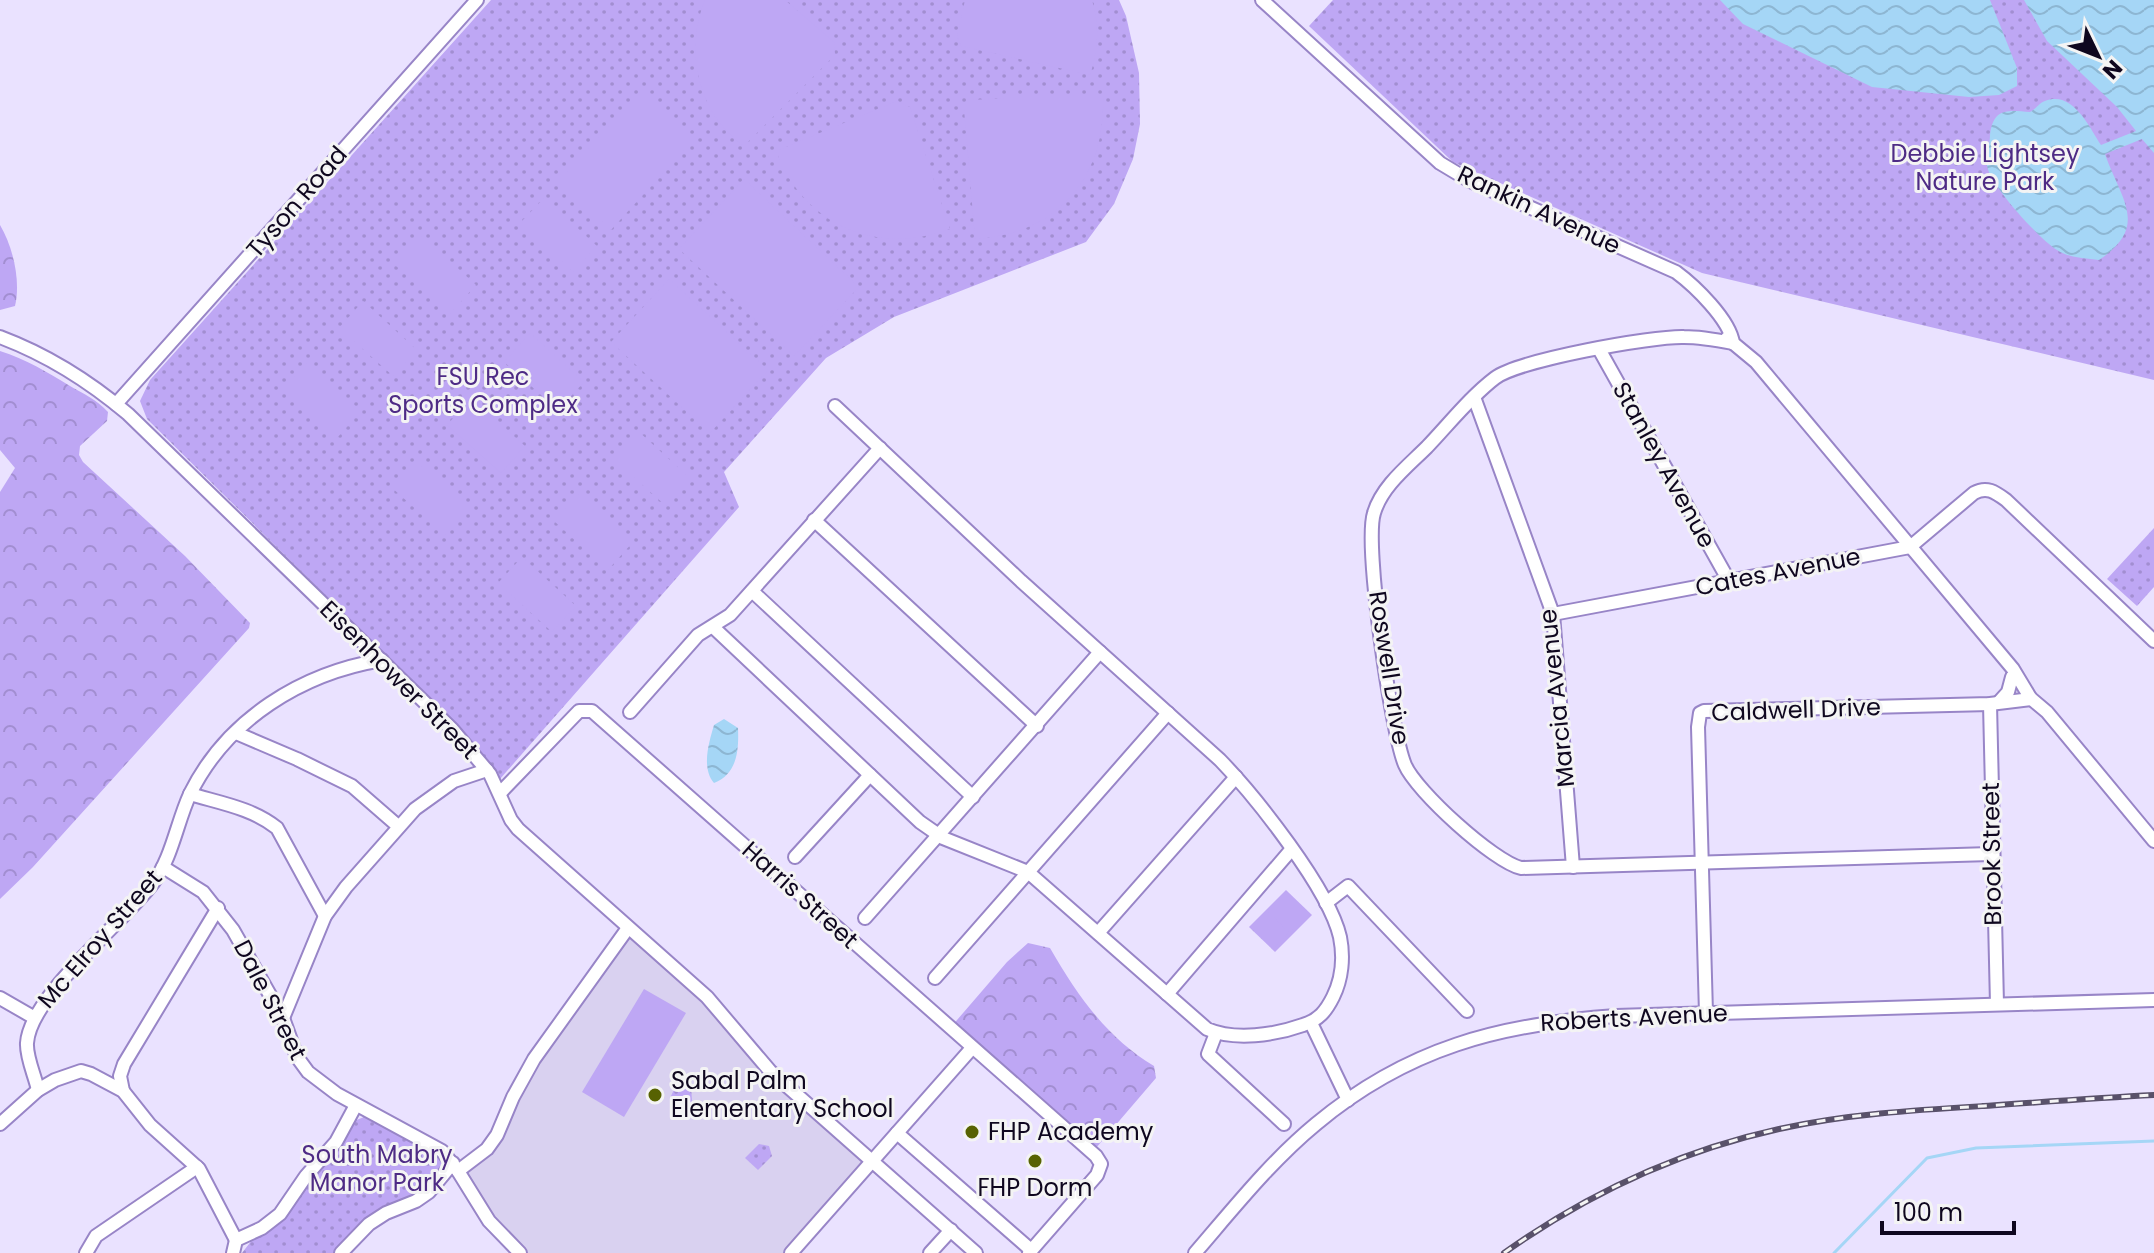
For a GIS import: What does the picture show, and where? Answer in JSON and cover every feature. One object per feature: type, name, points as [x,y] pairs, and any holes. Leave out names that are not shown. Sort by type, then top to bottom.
[{"type":"street","name":"Tyson Road","points":[[116,404],[477,0]]},
{"type":"street","name":"Rankin Avenue","points":[[1262,0],[1440,163],[1470,181],[1676,272],[1687,281],[1715,312],[1726,337],[1756,362],[2013,669],[2031,699]]},
{"type":"street","name":"Eisenhower Street","points":[[0,337],[61,365],[116,404],[435,710],[487,770],[518,829],[707,997],[770,1071],[976,1253]]},
{"type":"street","name":"Roswell Drive","points":[[1733,343],[1684,337],[1599,349],[1502,373],[1474,397],[1386,490],[1378,502],[1371,525],[1384,658],[1400,750],[1406,766],[1418,785],[1501,861],[1521,868],[1991,854]]},
{"type":"street","name":"Stanley Avenue","points":[[1599,349],[1729,581]]},
{"type":"street","name":"Marcia Avenue","points":[[1474,397],[1553,614],[1573,867]]},
{"type":"street","points":[[713,627],[920,822],[939,835],[1028,872],[1196,1021],[1216,1033],[1255,1034],[1311,1023],[1325,1012],[1335,993],[1342,966],[1339,934],[1326,903],[1236,777],[835,406]]},
{"type":"street","points":[[630,712],[698,635],[730,615],[880,448]]},
{"type":"street","name":"Cates Avenue","points":[[1553,614],[1910,547],[1974,493],[1985,489],[2006,500],[2154,641]]},
{"type":"street","points":[[814,520],[1037,726]]},
{"type":"street","points":[[752,591],[973,797]]},
{"type":"street","points":[[865,918],[1100,652]]},
{"type":"street","name":"Mc Elroy Street","points":[[38,1090],[27,1046],[33,1017],[152,884],[163,867],[190,794],[201,774],[236,733],[270,703],[350,665],[382,660]]},
{"type":"street","name":"Rankin Avenue","points":[[2006,662],[2019,689],[2047,712],[2154,841]]},
{"type":"street","points":[[1995,703],[2008,692],[2012,677]]},
{"type":"street","name":"Caldwell Drive","points":[[1706,1013],[1700,713],[1995,703],[2031,699]]},
{"type":"street","name":"Brook Street","points":[[1995,703],[1991,854],[1997,1004]]},
{"type":"street","name":"Harris Street","points":[[500,793],[579,711],[592,711],[1096,1156],[1101,1164],[1097,1175],[1030,1252]]},
{"type":"street","points":[[935,978],[1168,713]]},
{"type":"street","points":[[236,733],[352,786],[398,826]]},
{"type":"street","points":[[283,1018],[325,916],[398,826],[415,809],[454,781],[487,770]]},
{"type":"street","points":[[795,857],[870,775]]},
{"type":"street","points":[[1098,933],[1236,777]]},
{"type":"street","points":[[190,794],[243,809],[277,828],[325,916]]},
{"type":"street","points":[[1167,994],[1291,850]]},
{"type":"street","name":"Dale Street","points":[[163,867],[203,892],[218,908],[283,1018],[302,1064],[337,1094],[442,1151],[456,1167],[489,1221],[520,1253]]},
{"type":"street","points":[[1326,903],[1348,886],[1467,1011]]},
{"type":"street","points":[[123,1091],[120,1076],[124,1064],[218,908]]},
{"type":"street","points":[[341,1253],[369,1224],[386,1213],[416,1201],[456,1167],[487,1149],[534,1059],[628,928]]},
{"type":"street","points":[[0,998],[33,1017]]},
{"type":"street","name":"Roberts Avenue","points":[[1195,1253],[1314,1125],[1396,1070],[1449,1046],[1493,1032],[1562,1020],[1706,1013],[2154,1000]]},
{"type":"street","points":[[1311,1023],[1348,1100]]},
{"type":"street","points":[[1216,1033],[1208,1054],[1284,1124]]},
{"type":"street","points":[[791,1253],[972,1048]]},
{"type":"street","points":[[0,1124],[38,1090],[68,1073],[81,1071],[123,1091],[150,1125],[197,1167],[208,1183],[235,1247],[280,1214],[306,1176],[336,1142],[356,1105]]},
{"type":"street","points":[[897,1133],[1030,1252]]},
{"type":"street","points":[[86,1253],[96,1236],[197,1167]]},
{"type":"street","points":[[930,1253],[951,1230]]},
{"type":"shaded area","name":"Sabal Palm Elementary School","points":[[629,936],[713,1010],[759,1068],[861,1159],[860,1167],[784,1253],[527,1253],[493,1217],[464,1172],[480,1159],[534,1067]]},
{"type":"green space","name":"FSU Rec Sports Complex","points":[[491,0],[1119,0],[1126,16],[1139,73],[1140,124],[1133,159],[1114,204],[1086,242],[894,317],[826,358],[724,472],[739,507],[500,779],[463,731],[147,419],[140,401],[150,380]]},
{"type":"green space","points":[[705,0],[785,0],[834,42],[835,55],[744,146],[728,133],[716,117],[699,80],[696,40]]},
{"type":"green space","points":[[965,0],[1092,0],[1097,38],[1090,75],[961,46],[957,36]]},
{"type":"green space","name":"Debbie Lightsey Nature Park","points":[[1333,0],[2154,0],[2154,380],[1702,273],[1453,162],[1309,26]]},
{"type":"green space","points":[[640,92],[693,140],[611,230],[558,182]]},
{"type":"green space","points":[[1103,98],[1102,127],[1096,153],[1085,177],[1052,214],[1030,227],[975,239],[964,109],[973,100]]},
{"type":"green space","points":[[897,101],[910,107],[950,229],[896,239],[870,236],[846,228],[824,216],[805,199],[776,151]]},
{"type":"green space","points":[[744,179],[859,287],[794,356],[679,249]]},
{"type":"green space","points":[[544,198],[597,246],[573,272],[520,223]]},
{"type":"green space","points":[[0,225],[12,254],[17,296],[15,306],[0,310]]},
{"type":"green space","points":[[422,236],[476,285],[450,314],[395,265]]},
{"type":"green space","points":[[669,279],[768,370],[710,433],[611,342]]},
{"type":"green space","points":[[363,301],[417,350],[393,376],[339,328]]},
{"type":"green space","points":[[530,333],[584,382],[558,410],[504,362]]},
{"type":"green space","points":[[0,351],[45,371],[108,412],[107,421],[80,446],[79,455],[83,462],[185,556],[250,623],[249,628],[33,867],[0,899],[0,492],[15,468],[0,450]]},
{"type":"green space","points":[[307,363],[361,411],[337,438],[283,389]]},
{"type":"green space","points":[[471,398],[525,446],[501,473],[447,425]]},
{"type":"green space","points":[[637,430],[691,479],[666,506],[612,458]]},
{"type":"green space","points":[[415,460],[469,509],[445,535],[391,487]]},
{"type":"green space","points":[[579,494],[633,542],[608,570],[554,521]]},
{"type":"green space","points":[[2154,528],[2154,587],[2137,606],[2107,579]]},
{"type":"green space","points":[[522,557],[576,606],[552,632],[498,583]]},
{"type":"green space","points":[[1286,890],[1312,915],[1275,952],[1249,927]]},
{"type":"green space","points":[[1284,896],[1305,916],[1292,930],[1271,909]]},
{"type":"green space","points":[[1268,912],[1289,932],[1275,947],[1254,926]]},
{"type":"green space","points":[[1028,943],[1050,948],[1094,1014],[1137,1055],[1154,1066],[1156,1078],[1096,1148],[951,1027],[1007,962]]},
{"type":"green space","points":[[644,989],[686,1013],[624,1117],[582,1092]]},
{"type":"green space","points":[[684,1079],[691,1087],[693,1113],[682,1118],[674,1117],[671,1096],[677,1083]]},
{"type":"green space","name":"South Mabry Manor Park","points":[[364,1117],[441,1157],[444,1160],[442,1169],[433,1182],[336,1253],[242,1253],[252,1240],[282,1220],[313,1176],[343,1143],[354,1121]]},
{"type":"green space","points":[[759,1144],[769,1146],[772,1156],[758,1170],[745,1158]]},
{"type":"water","points":[[1720,0],[1990,0],[2017,68],[2017,86],[1999,95],[1969,97],[1872,87],[1743,24]]},
{"type":"water","points":[[2024,0],[2154,0],[2154,153],[2142,139],[2105,154],[2124,199],[2128,224],[2115,248],[2099,260],[2066,255],[2049,244],[2006,198],[1987,166],[1992,126],[1998,115],[2008,111],[2030,112],[2045,101],[2055,99],[2072,105],[2101,145],[2136,131],[2117,107],[2047,41]]},
{"type":"water","points":[[724,719],[738,728],[737,753],[728,774],[714,783],[708,770],[708,747],[714,725]]},
{"type":"waterway","points":[[1834,1253],[1927,1158],[1976,1148],[2154,1141]]},
{"type":"railway","points":[[1504,1253],[1568,1212],[1635,1177],[1706,1149],[1779,1129],[1881,1113],[2154,1095]]},
{"type":"place","name":"Sabal Palm Elementary School","points":[[655,1095]]},
{"type":"place","name":"FHP Academy","points":[[972,1132]]},
{"type":"place","name":"FHP Dorm","points":[[1035,1161]]}]
